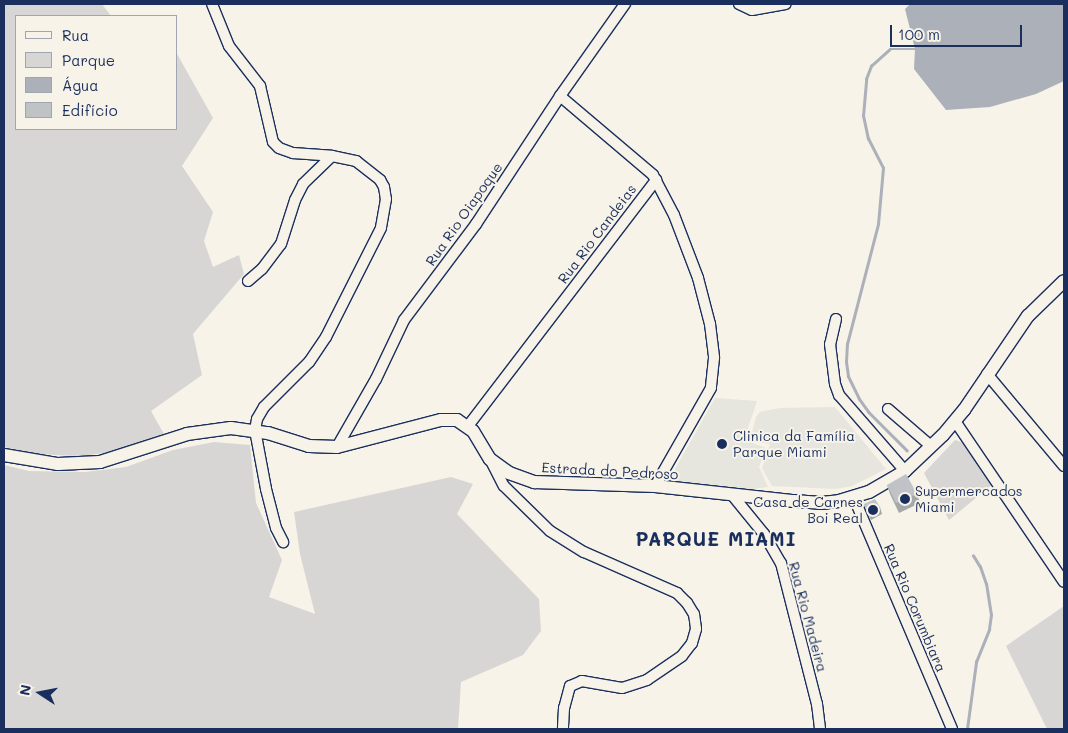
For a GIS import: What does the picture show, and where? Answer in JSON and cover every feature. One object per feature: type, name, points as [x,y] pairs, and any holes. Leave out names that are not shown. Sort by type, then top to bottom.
[{"type":"main road","name":"Estrada do Pedroso","points":[[468,426],[490,459],[518,477],[544,484],[655,486],[733,496],[821,503],[854,498],[870,492],[905,471],[931,446],[955,421],[1028,316],[1064,281]]},
{"type":"main road","points":[[4,456],[36,462],[83,464],[117,457],[204,431],[231,428],[256,430],[309,446],[337,447],[441,420],[457,420],[468,426]]},
{"type":"street","points":[[213,4],[229,46],[260,86],[273,142],[279,148],[293,153],[332,156],[356,161],[380,180],[384,187],[386,200],[383,221],[359,276],[326,337],[308,362],[264,407],[257,419],[256,430],[272,514],[283,542]]},
{"type":"street","name":"Rua Rio Oiapoque","points":[[337,447],[376,379],[404,320],[476,224],[560,96],[625,4]]},
{"type":"street","points":[[739,4],[752,10],[785,4]]},
{"type":"street","points":[[560,96],[647,168],[656,180]]},
{"type":"street","points":[[248,281],[262,269],[281,244],[295,200],[304,184],[332,156]]},
{"type":"street","name":"Rua Rio Candeias","points":[[468,426],[656,180],[674,215],[698,278],[710,324],[714,358],[711,388],[655,486]]},
{"type":"street","points":[[836,320],[830,344],[835,384],[839,396],[905,471]]},
{"type":"street","points":[[987,374],[1064,466]]},
{"type":"street","points":[[888,409],[931,446]]},
{"type":"street","points":[[955,421],[1064,582]]},
{"type":"street","points":[[490,459],[504,486],[550,531],[584,552],[677,594],[687,603],[694,614],[696,629],[692,643],[682,656],[647,680],[622,688],[582,681],[570,686],[564,708],[563,729]]},
{"type":"street","name":"Rua Rio Madeira","points":[[733,496],[764,534],[781,563],[817,704],[820,729]]},
{"type":"street","name":"Rua Rio Corumbiara","points":[[854,498],[952,729]]},
{"type":"shaded area","name":"Clinica da Família Parque Miami","points":[[715,398],[757,401],[744,440],[766,448],[759,467],[768,487],[734,491],[672,482],[670,478]]},
{"type":"shaded area","points":[[835,407],[886,469],[852,486],[836,489],[772,486],[762,468],[770,444],[750,441],[756,417],[760,412],[780,408]]},
{"type":"green space","points":[[4,4],[102,4],[110,15],[15,15],[15,130],[178,130],[178,56],[213,118],[182,166],[213,212],[204,241],[213,267],[239,255],[244,274],[193,334],[202,375],[151,411],[164,434],[117,451],[82,456],[32,453],[4,447]]},
{"type":"green space","points":[[955,440],[964,443],[972,452],[993,484],[949,520],[924,473]]},
{"type":"green space","points":[[214,442],[250,445],[256,503],[282,560],[269,597],[315,614],[300,554],[294,512],[451,477],[473,484],[457,514],[539,599],[541,631],[523,655],[461,682],[458,729],[4,729],[4,465],[29,471],[85,472],[126,467],[173,450]]},
{"type":"green space","points":[[1064,606],[1064,729],[1047,729],[1006,646]]},
{"type":"water","points":[[910,4],[1064,4],[1064,81],[1036,94],[990,107],[946,110],[914,69],[915,49],[905,9]]},
{"type":"building","points":[[906,474],[917,494],[896,503],[887,485]]},
{"type":"building","points":[[875,499],[880,507],[869,514],[864,504]]},
{"type":"waterway","points":[[907,451],[869,413],[859,399],[848,376],[846,362],[847,344],[878,224],[883,168],[868,139],[863,116],[866,79],[871,66],[890,49],[916,49]]},
{"type":"waterway","points":[[967,729],[976,662],[989,629],[991,615],[986,584],[980,567],[973,556]]},
{"type":"place","name":"Clinica da Família Parque Miami","points":[[722,444]]},
{"type":"place","name":"Supermercados Miami","points":[[905,499]]},
{"type":"place","name":"Casa de Carnes Boi Real","points":[[873,510]]},
{"type":"district","name":"PARQUE MIAMI","points":[[716,539]]}]
